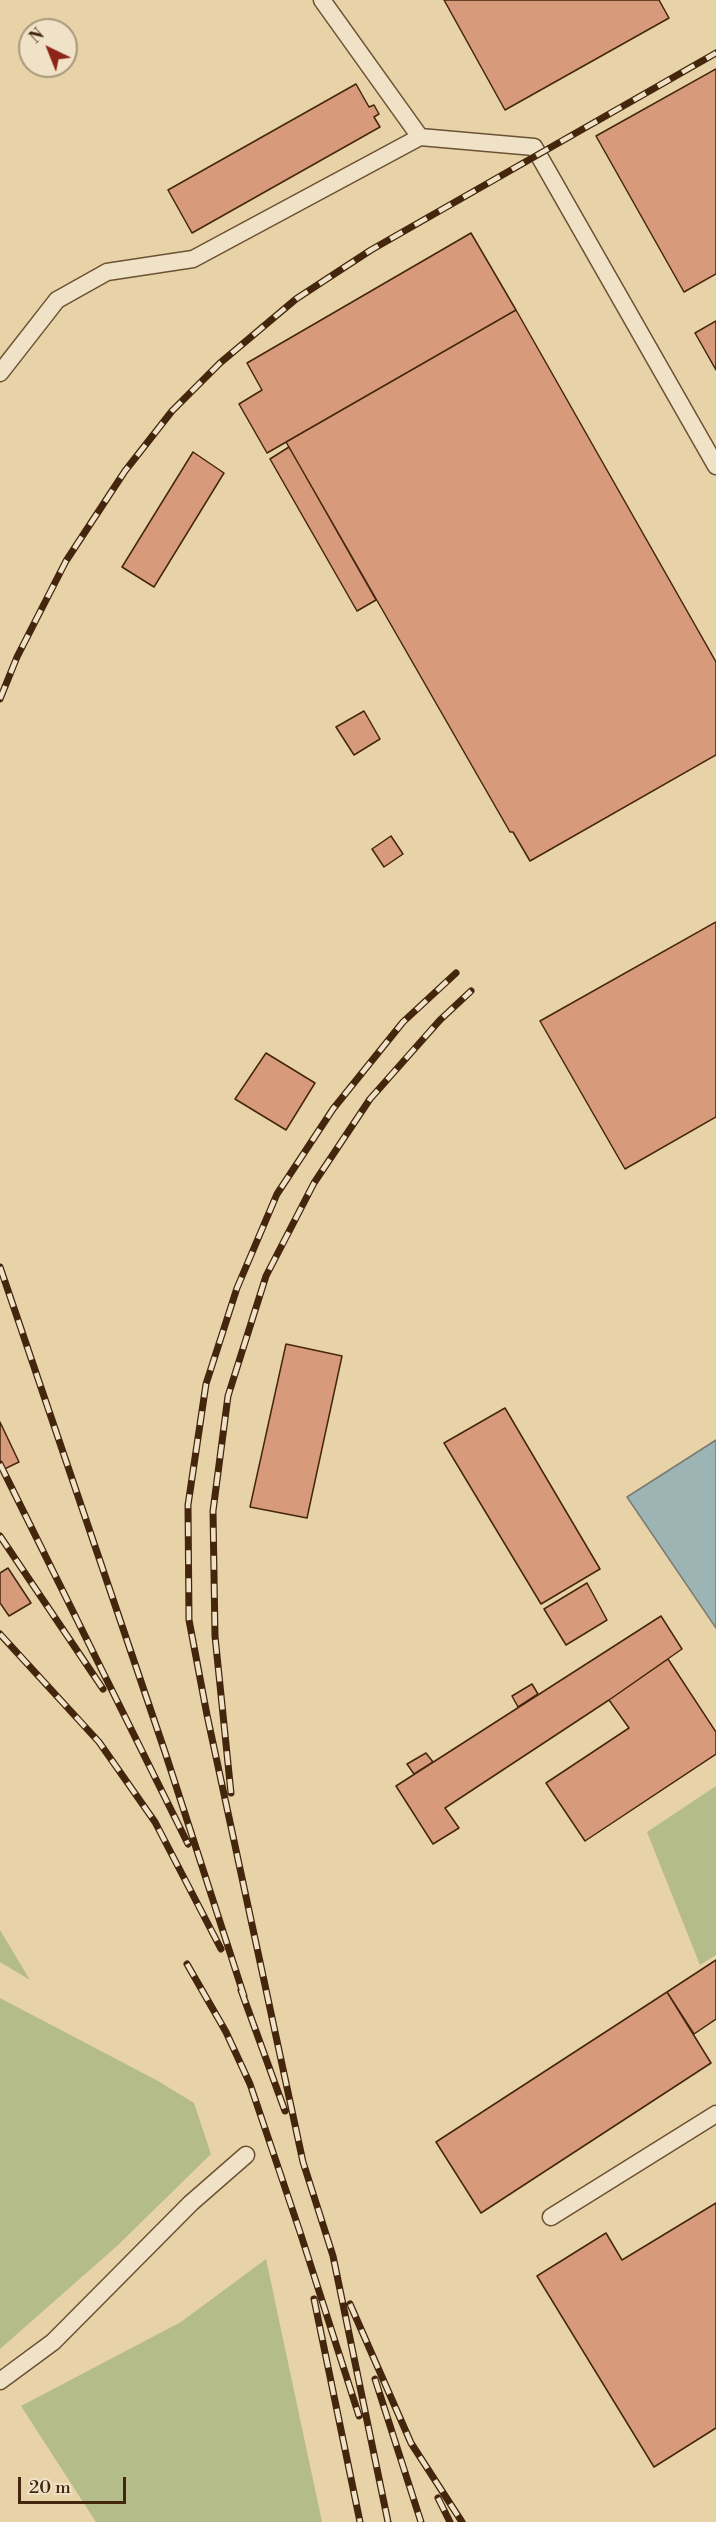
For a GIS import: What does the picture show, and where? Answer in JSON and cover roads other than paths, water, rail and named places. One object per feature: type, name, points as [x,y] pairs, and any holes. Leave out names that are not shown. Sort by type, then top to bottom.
[{"type":"lane","points":[[322,0],[420,137]]},
{"type":"lane","points":[[0,373],[57,300],[107,272],[193,259],[420,137],[534,147],[716,466]]},
{"type":"lane","points":[[551,2217],[716,2114]]},
{"type":"lane","points":[[0,2381],[53,2342],[190,2203],[246,2155]]},
{"type":"water","points":[[716,1440],[716,1628],[627,1497]]},
{"type":"railway","points":[[0,699],[17,657],[66,561],[125,471],[172,411],[220,363],[296,299],[371,250],[716,53]]},
{"type":"railway","points":[[388,2522],[333,2256],[303,2162],[207,1715],[189,1620],[188,1505],[206,1384],[237,1288],[277,1194],[333,1109],[403,1022],[456,973]]},
{"type":"railway","points":[[231,1793],[215,1636],[213,1511],[228,1396],[266,1276],[314,1183],[370,1099],[440,1020],[471,991]]},
{"type":"railway","points":[[0,1267],[165,1752],[244,1996]]},
{"type":"railway","points":[[0,1464],[188,1844]]},
{"type":"railway","points":[[0,1536],[103,1689]]},
{"type":"railway","points":[[0,1634],[99,1742],[155,1822],[221,1949]]},
{"type":"railway","points":[[187,1964],[226,2032],[250,2084],[359,2416]]},
{"type":"railway","points":[[241,1990],[285,2111]]},
{"type":"railway","points":[[314,2299],[360,2522]]},
{"type":"railway","points":[[350,2304],[411,2443],[462,2522]]},
{"type":"railway","points":[[375,2379],[421,2522]]},
{"type":"railway","points":[[438,2498],[450,2522]]}]
